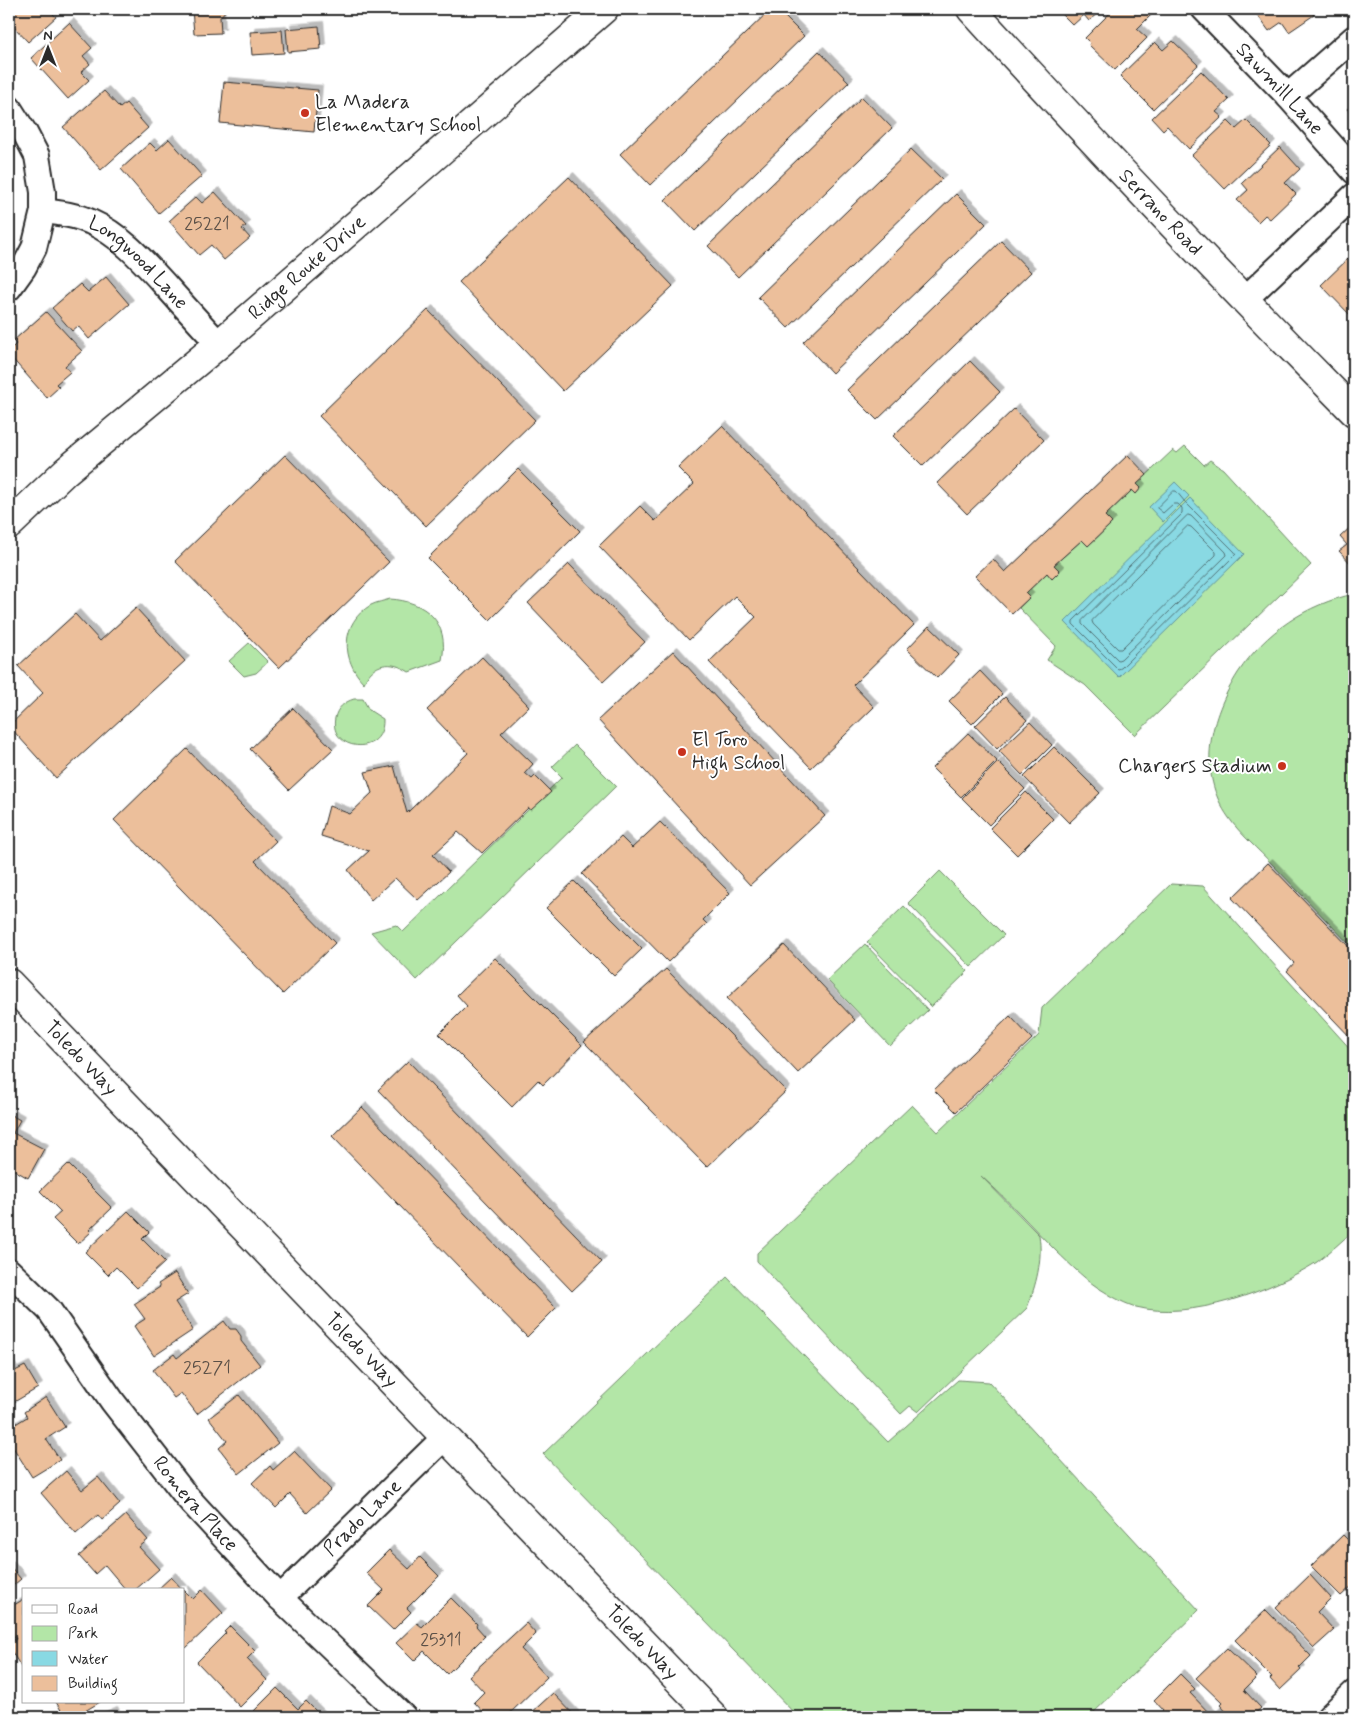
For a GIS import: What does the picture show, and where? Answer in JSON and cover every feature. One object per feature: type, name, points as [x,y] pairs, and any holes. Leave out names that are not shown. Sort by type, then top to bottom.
[{"type":"main road","name":"Ridge Route Drive","points":[[9,525],[66,471],[218,344],[604,9]]},
{"type":"main road","name":"Serrano Road","points":[[972,9],[1069,116],[1244,300],[1354,412]]},
{"type":"main road","name":"Toledo Way","points":[[9,983],[714,1717]]},
{"type":"street","name":"Sawmill Lane","points":[[1204,9],[1288,96],[1354,171]]},
{"type":"street","points":[[1288,96],[1354,38]]},
{"type":"street","points":[[9,108],[37,156],[43,192],[43,211],[34,248],[24,267],[9,288]]},
{"type":"street","points":[[1244,300],[1354,196]]},
{"type":"street","name":"Longwood Lane","points":[[43,211],[76,216],[93,222],[111,233],[148,266],[218,344]]},
{"type":"street","name":"Romera Place","points":[[9,1271],[49,1310],[113,1402],[187,1497],[280,1598],[404,1717]]},
{"type":"street","name":"Prado Lane","points":[[280,1598],[445,1437]]},
{"type":"street","points":[[1329,1717],[1354,1693]]},
{"type":"green space","points":[[1185,446],[1204,465],[1210,460],[1223,469],[1311,565],[1135,735],[1085,685],[1047,660],[1056,646],[1019,608],[1029,598],[1026,593],[1047,573],[1052,579],[1060,571],[1054,565],[1082,540],[1088,546],[1112,523],[1105,516],[1132,490],[1136,494],[1141,488],[1137,484],[1173,450],[1177,453]]},
{"type":"green space","name":"Chargers Stadium","points":[[1354,594],[1354,949],[1233,824],[1219,800],[1210,764],[1214,726],[1220,708],[1228,690],[1249,658],[1288,622],[1320,605]]},
{"type":"green space","points":[[390,599],[414,604],[432,616],[442,635],[442,660],[409,672],[396,666],[383,665],[372,671],[364,683],[356,674],[351,664],[347,642],[349,632],[361,613],[371,605]]},
{"type":"green space","points":[[249,643],[268,662],[256,673],[244,676],[229,661]]},
{"type":"green space","points":[[354,699],[363,699],[369,710],[383,719],[381,732],[375,740],[367,745],[348,743],[340,738],[335,729],[337,711],[344,704]]},
{"type":"green space","points":[[575,745],[616,786],[417,980],[371,932],[396,925],[403,932],[562,777],[552,767]]},
{"type":"green space","points":[[940,871],[1004,935],[971,967],[908,903]]},
{"type":"green space","points":[[1171,884],[1203,886],[1354,1053],[1354,1230],[1317,1262],[1254,1293],[1205,1307],[1181,1310],[1157,1310],[1136,1307],[1112,1296],[1079,1273],[981,1176],[1039,1235],[1039,1263],[1036,1281],[1027,1308],[918,1412],[910,1406],[901,1414],[757,1261],[757,1253],[912,1105],[938,1132],[1039,1035],[1042,1008]]},
{"type":"green space","points":[[904,906],[968,971],[931,1007],[867,942]]},
{"type":"green space","points":[[865,944],[928,1010],[890,1046],[827,980]]},
{"type":"green space","points":[[727,1277],[888,1442],[958,1380],[989,1382],[1199,1610],[1089,1717],[798,1717],[543,1454]]},
{"type":"water","points":[[1175,482],[1189,496],[1163,522],[1149,507]]},
{"type":"water","points":[[1190,498],[1244,554],[1119,677],[1065,622]]},
{"type":"building","points":[[9,9],[48,9],[56,17],[28,42],[14,27],[9,32]]},
{"type":"building","points":[[192,9],[227,9],[220,17],[221,33],[194,34]]},
{"type":"building","points":[[771,9],[777,9],[804,36],[650,185],[620,154]]},
{"type":"building","points":[[1057,9],[1102,9],[1089,21],[1084,15],[1073,25]]},
{"type":"building","points":[[1114,9],[1148,9],[1153,13],[1137,29],[1147,38],[1115,70],[1089,45],[1090,43],[1085,38]]},
{"type":"building","points":[[1253,9],[1309,9],[1314,15],[1289,32],[1282,22],[1269,31]]},
{"type":"building","points":[[69,23],[92,48],[83,56],[90,64],[81,72],[89,80],[68,99],[31,58]]},
{"type":"building","points":[[319,26],[321,49],[288,52],[286,29]]},
{"type":"building","points":[[282,30],[284,53],[252,55],[250,32]]},
{"type":"building","points":[[1173,41],[1198,65],[1153,109],[1120,76],[1155,42],[1163,50]]},
{"type":"building","points":[[819,51],[849,82],[695,231],[665,200]]},
{"type":"building","points":[[1201,71],[1229,100],[1216,112],[1222,117],[1189,149],[1167,126],[1163,130],[1152,118]]},
{"type":"building","points":[[224,82],[318,90],[314,132],[220,123]]},
{"type":"building","points":[[104,91],[120,108],[126,103],[148,128],[101,170],[63,127]]},
{"type":"building","points":[[862,97],[892,128],[738,277],[708,246]]},
{"type":"building","points":[[1354,103],[1354,116],[1347,109]]},
{"type":"building","points":[[1246,120],[1271,145],[1225,189],[1192,155],[1228,121],[1236,129]]},
{"type":"building","points":[[169,139],[202,176],[159,213],[121,169],[150,143],[157,150]]},
{"type":"building","points":[[1280,147],[1300,169],[1285,183],[1296,194],[1270,219],[1265,215],[1258,222],[1237,200],[1248,190],[1242,183]]},
{"type":"building","points":[[911,149],[942,179],[788,328],[758,297]]},
{"type":"building","points":[[569,177],[673,286],[563,391],[459,282]]},
{"type":"building","points":[[215,192],[246,226],[242,229],[250,238],[224,260],[211,245],[199,255],[169,221],[196,197],[202,203]]},
{"type":"building","points":[[956,194],[986,224],[832,373],[803,342]]},
{"type":"building","points":[[1001,241],[1031,272],[877,420],[847,390]]},
{"type":"building","points":[[1352,255],[1354,257],[1354,315],[1352,317],[1321,285]]},
{"type":"building","points":[[106,277],[129,304],[89,339],[78,326],[72,331],[52,308],[80,284],[88,292]]},
{"type":"building","points":[[428,310],[535,420],[426,526],[319,416]]},
{"type":"building","points":[[46,312],[82,351],[65,366],[70,372],[56,384],[59,387],[47,398],[9,355],[9,351],[16,344],[13,341]]},
{"type":"building","points":[[970,361],[1000,392],[923,466],[893,436]]},
{"type":"building","points":[[1014,409],[1044,440],[967,514],[937,483]]},
{"type":"building","points":[[722,426],[914,625],[853,685],[874,707],[811,768],[709,662],[756,617],[735,596],[689,640],[599,546],[640,506],[655,521],[694,484],[678,468]]},
{"type":"building","points":[[285,455],[389,562],[279,668],[175,561]]},
{"type":"building","points":[[1128,455],[1147,475],[1137,484],[1141,488],[1136,494],[1132,490],[1105,516],[1112,523],[1088,546],[1082,540],[1054,565],[1060,571],[1052,579],[1047,573],[1026,593],[1030,597],[1012,614],[975,576],[993,559],[1005,572]]},
{"type":"building","points":[[518,469],[580,531],[490,620],[428,558]]},
{"type":"building","points":[[1354,524],[1354,567],[1339,551],[1347,545],[1340,537]]},
{"type":"building","points":[[569,564],[645,642],[603,682],[528,603]]},
{"type":"building","points":[[136,608],[185,661],[56,778],[9,726],[43,693],[18,666],[75,614],[100,641]]},
{"type":"building","points":[[929,626],[959,655],[937,678],[907,649]]},
{"type":"building","points":[[673,651],[825,816],[750,885],[598,720]]},
{"type":"building","points":[[482,657],[529,706],[501,733],[533,764],[525,773],[532,779],[535,776],[551,792],[531,810],[528,808],[482,853],[458,832],[433,855],[449,872],[418,900],[395,878],[371,900],[348,870],[369,851],[321,836],[329,806],[350,814],[372,793],[365,772],[394,766],[407,813],[468,753],[427,710]]},
{"type":"building","points":[[980,671],[1002,694],[972,724],[949,701]]},
{"type":"building","points":[[1005,697],[1027,720],[997,749],[975,726]]},
{"type":"building","points":[[293,708],[333,749],[289,790],[250,749]]},
{"type":"building","points":[[1030,722],[1052,745],[1022,775],[999,751]]},
{"type":"building","points":[[968,733],[997,761],[961,797],[932,768]]},
{"type":"building","points":[[1054,747],[1100,793],[1069,823],[1024,777]]},
{"type":"building","points":[[187,749],[276,841],[255,861],[335,943],[283,994],[114,820]]},
{"type":"building","points":[[998,762],[1025,789],[989,825],[962,798]]},
{"type":"building","points":[[1026,792],[1053,819],[1017,855],[990,828]]},
{"type":"building","points":[[660,822],[730,893],[703,920],[707,924],[668,962],[582,874],[621,837],[632,848]]},
{"type":"building","points":[[1268,863],[1354,952],[1354,1041],[1287,971],[1294,963],[1232,898]]},
{"type":"building","points":[[574,881],[642,949],[614,976],[546,908]]},
{"type":"building","points":[[784,945],[855,1020],[798,1073],[727,998]]},
{"type":"building","points":[[495,958],[582,1045],[543,1085],[538,1080],[512,1107],[439,1034],[467,1006],[457,995]]},
{"type":"building","points":[[666,969],[786,1091],[707,1167],[584,1042]]},
{"type":"building","points":[[1010,1016],[1032,1039],[956,1112],[934,1090]]},
{"type":"building","points":[[408,1061],[602,1262],[572,1291],[378,1090]]},
{"type":"building","points":[[362,1107],[556,1308],[527,1337],[332,1136]]},
{"type":"building","points":[[9,1114],[20,1120],[13,1133],[44,1149],[28,1178],[9,1167]]},
{"type":"building","points":[[68,1164],[112,1208],[89,1230],[91,1232],[78,1244],[53,1219],[61,1212],[40,1191]]},
{"type":"building","points":[[128,1211],[149,1232],[142,1239],[165,1262],[137,1288],[116,1267],[108,1275],[85,1252]]},
{"type":"building","points":[[175,1273],[188,1294],[175,1302],[193,1330],[154,1356],[134,1326],[145,1319],[134,1304],[160,1287],[158,1284]]},
{"type":"building","points":[[224,1321],[230,1329],[236,1329],[241,1336],[241,1341],[260,1365],[197,1414],[181,1393],[174,1398],[153,1370],[174,1354],[177,1358]]},
{"type":"building","points":[[9,1365],[13,1372],[25,1366],[38,1388],[9,1405]]},
{"type":"building","points":[[239,1395],[278,1443],[239,1474],[219,1448],[227,1441],[209,1418]]},
{"type":"building","points":[[46,1397],[65,1427],[46,1439],[60,1460],[32,1477],[9,1441],[9,1428],[27,1417],[24,1412]]},
{"type":"building","points":[[294,1451],[331,1490],[307,1513],[290,1494],[276,1508],[252,1483],[270,1466],[273,1470]]},
{"type":"building","points":[[66,1471],[82,1490],[98,1477],[120,1504],[102,1520],[98,1515],[76,1534],[41,1493]]},
{"type":"building","points":[[126,1515],[148,1540],[139,1547],[159,1569],[137,1588],[124,1588],[105,1565],[95,1574],[79,1556]]},
{"type":"building","points":[[1343,1535],[1354,1546],[1354,1584],[1341,1596],[1311,1566]]},
{"type":"building","points":[[389,1550],[409,1569],[420,1557],[439,1576],[407,1608],[411,1612],[393,1630],[368,1606],[384,1590],[366,1573]]},
{"type":"building","points":[[9,1565],[21,1579],[9,1589]]},
{"type":"building","points":[[1310,1575],[1331,1598],[1317,1612],[1334,1630],[1314,1648],[1276,1608]]},
{"type":"building","points":[[171,1577],[181,1588],[159,1588]]},
{"type":"building","points":[[202,1590],[223,1613],[186,1648],[185,1591],[193,1599]]},
{"type":"building","points":[[451,1598],[477,1624],[476,1626],[485,1636],[447,1674],[424,1651],[414,1661],[396,1643],[417,1623],[422,1627]]},
{"type":"building","points":[[22,1600],[22,1669],[9,1647],[9,1643],[16,1639],[9,1628],[9,1608]]},
{"type":"building","points":[[1266,1610],[1311,1656],[1299,1668],[1301,1670],[1280,1690],[1270,1679],[1272,1677],[1235,1640]]},
{"type":"building","points":[[526,1623],[536,1634],[521,1649],[547,1677],[506,1717],[488,1717],[474,1702],[484,1692],[469,1676]]},
{"type":"building","points":[[230,1626],[255,1651],[247,1659],[267,1680],[240,1707],[197,1662],[226,1633],[224,1632]]},
{"type":"building","points":[[1227,1648],[1257,1677],[1244,1690],[1261,1708],[1251,1717],[1231,1717],[1220,1705],[1222,1703],[1196,1678]]},
{"type":"building","points":[[1180,1674],[1195,1689],[1190,1693],[1212,1716],[1217,1711],[1223,1717],[1160,1717],[1158,1715],[1163,1710],[1154,1700]]},
{"type":"building","points":[[277,1688],[298,1709],[306,1701],[322,1717],[252,1717],[250,1715]]},
{"type":"building","points":[[553,1693],[576,1717],[527,1717]]},
{"type":"building","points":[[57,1704],[97,1704],[75,1717],[65,1717]]},
{"type":"building","points":[[113,1711],[116,1717],[99,1717]]},
{"type":"place","name":"La Madera Elementary School","points":[[305,113]]},
{"type":"place","name":"El Toro High School","points":[[682,752]]},
{"type":"place","name":"Chargers Stadium","points":[[1282,766]]}]
